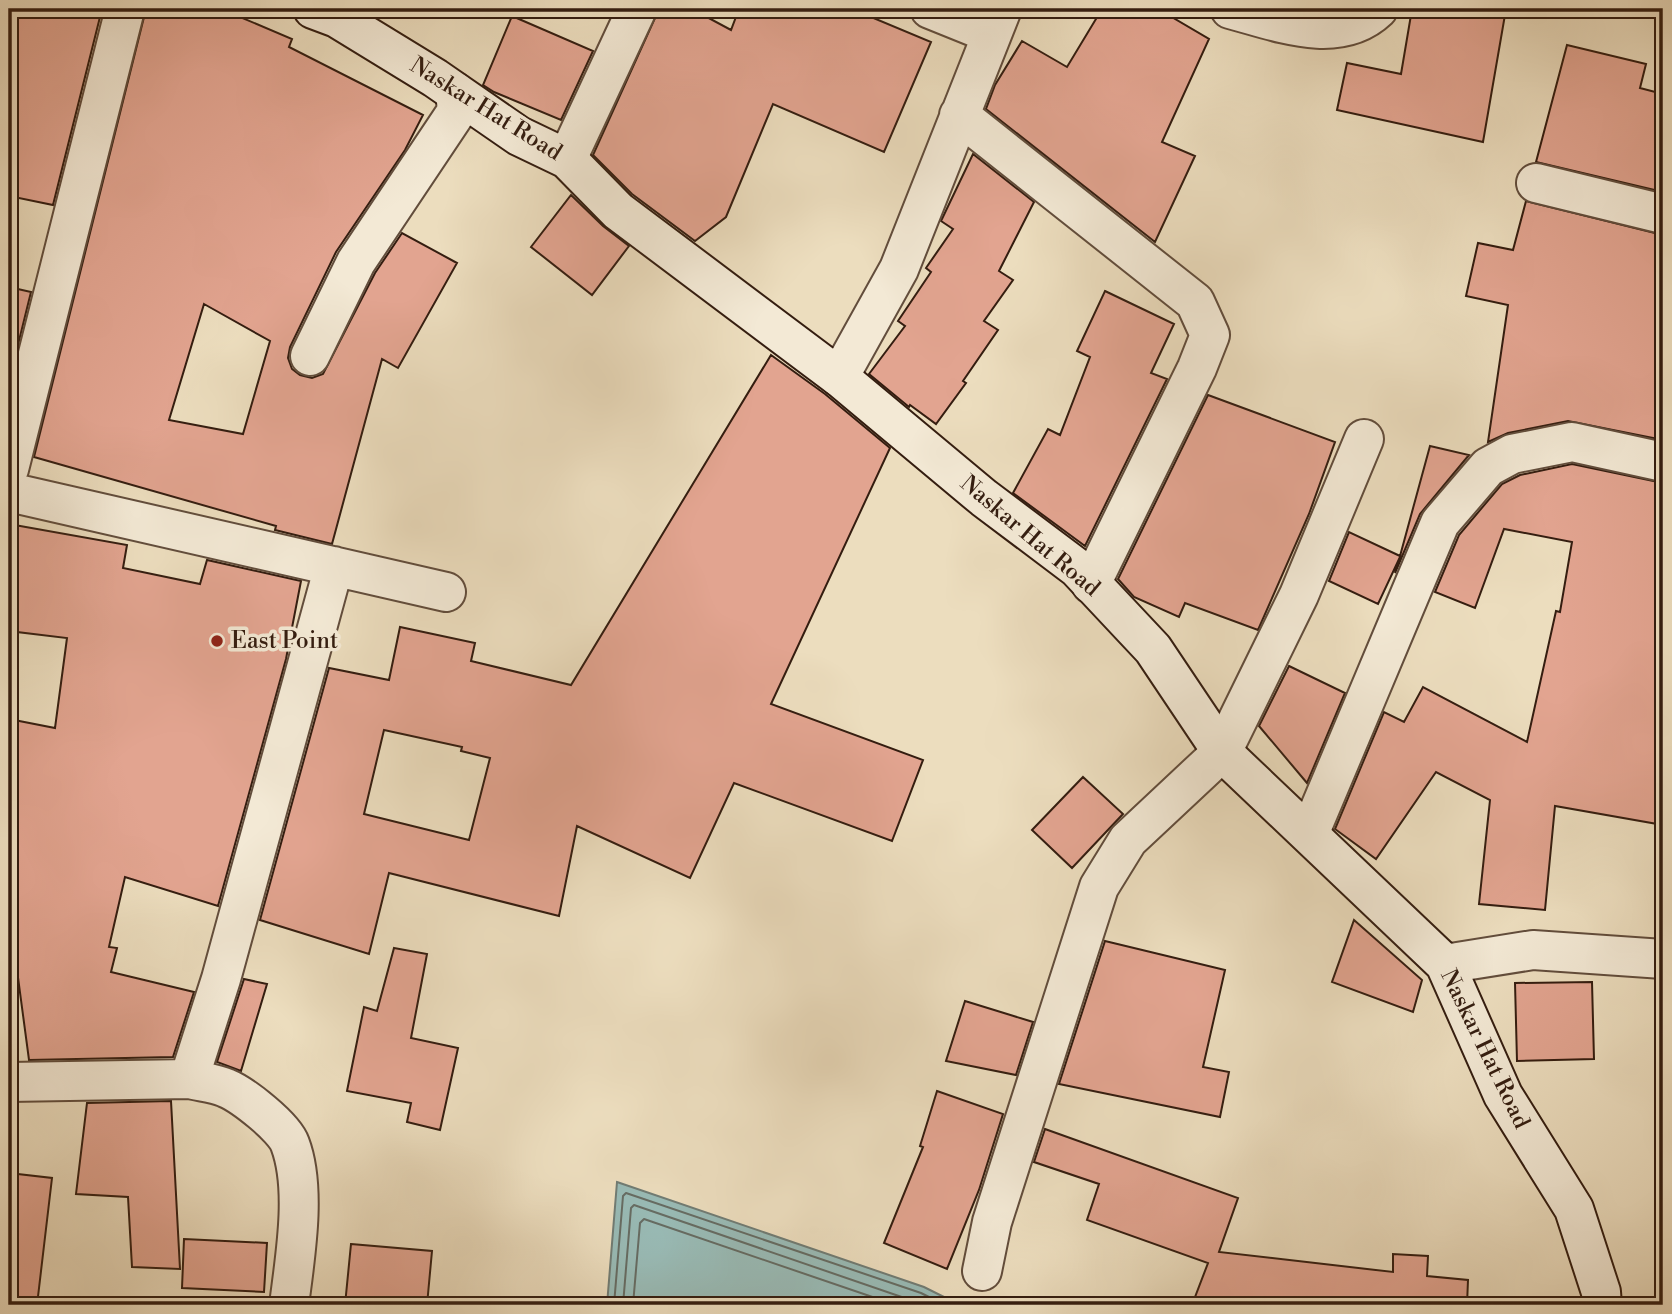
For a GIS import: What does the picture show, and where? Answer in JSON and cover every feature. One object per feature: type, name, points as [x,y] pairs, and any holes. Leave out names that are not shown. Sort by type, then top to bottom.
[{"type":"street","points":[[9,469],[125,9]]},
{"type":"street","name":"Naskar Hat Road","points":[[313,9],[337,18],[455,92],[519,136],[567,159],[618,211],[839,377],[984,498],[1077,568],[1153,649],[1222,751],[1310,832],[1445,964],[1503,1095],[1574,1209],[1601,1292],[1602,1305]]},
{"type":"street","points":[[567,159],[637,9]]},
{"type":"street","points":[[839,377],[899,269],[997,21],[930,9]]},
{"type":"street","points":[[1230,9],[1314,30],[1355,24],[1378,9]]},
{"type":"street","points":[[310,356],[356,262],[457,111],[455,92]]},
{"type":"street","points":[[959,115],[1195,302],[1210,335],[1197,368],[1091,584]]},
{"type":"street","points":[[1536,183],[1663,214]]},
{"type":"street","points":[[982,1271],[992,1222],[1099,887],[1128,840],[1222,751],[1299,595],[1364,439]]},
{"type":"street","points":[[1310,832],[1440,523],[1488,467],[1513,454],[1572,442],[1663,462]]},
{"type":"street","points":[[9,492],[446,592]]},
{"type":"street","points":[[190,1079],[221,979],[334,566]]},
{"type":"street","points":[[1445,964],[1534,950],[1663,959]]},
{"type":"street","points":[[9,1082],[190,1079],[227,1088],[261,1110],[290,1142],[296,1179],[298,1232],[289,1305]]},
{"type":"water","points":[[617,1182],[924,1287],[960,1305],[607,1305]]},
{"type":"building","points":[[9,9],[102,9],[53,205],[9,196]]},
{"type":"building","points":[[146,9],[221,9],[292,39],[289,47],[423,115],[405,150],[336,252],[290,347],[288,358],[292,369],[300,375],[312,378],[323,374],[375,273],[402,233],[457,263],[398,368],[382,359],[332,544],[275,530],[276,526],[34,457]],"holes":[[[204,304],[270,341],[243,434],[169,420]]]},
{"type":"building","points":[[659,9],[692,9],[731,30],[739,9],[852,9],[931,42],[884,152],[773,104],[726,217],[695,241],[632,194],[593,155]]},
{"type":"building","points":[[1102,9],[1158,9],[1209,39],[1162,142],[1195,156],[1155,242],[986,109],[995,85],[1022,41],[1067,67]]},
{"type":"building","points":[[1412,9],[1506,9],[1483,142],[1337,110],[1347,63],[1401,74]]},
{"type":"building","points":[[512,16],[593,51],[561,120],[483,85]]},
{"type":"building","points":[[1567,45],[1646,64],[1640,88],[1663,94],[1663,192],[1536,162]]},
{"type":"building","points":[[973,154],[1034,202],[999,271],[1013,280],[984,321],[998,330],[963,381],[966,383],[936,424],[910,405],[909,407],[869,374],[905,326],[898,321],[931,272],[926,268],[953,229],[941,221]]},
{"type":"building","points":[[571,195],[603,226],[629,246],[592,295],[531,247]]},
{"type":"building","points":[[1526,201],[1663,235],[1663,440],[1568,421],[1508,433],[1488,442],[1508,305],[1466,296],[1478,243],[1513,250]]},
{"type":"building","points":[[9,287],[31,292],[13,365],[9,364]]},
{"type":"building","points":[[1105,291],[1174,324],[1151,373],[1167,379],[1085,546],[1013,493],[1048,429],[1060,435],[1090,357],[1077,351]]},
{"type":"building","points":[[771,355],[825,394],[890,448],[771,704],[923,760],[892,841],[734,783],[690,878],[577,826],[559,916],[389,873],[369,954],[260,920],[329,668],[389,680],[400,627],[475,643],[471,661],[571,685]],"holes":[[[384,730],[462,747],[461,751],[490,758],[469,840],[364,814]]]},
{"type":"building","points":[[1208,395],[1335,442],[1309,514],[1258,630],[1185,603],[1179,617],[1134,597],[1118,579]]},
{"type":"building","points":[[1430,446],[1469,455],[1420,514],[1395,573],[1400,557],[1378,604],[1329,581],[1349,532],[1400,556]]},
{"type":"building","points":[[1572,464],[1663,483],[1663,825],[1555,806],[1545,910],[1479,904],[1490,800],[1436,772],[1376,859],[1335,829],[1384,712],[1404,722],[1423,687],[1527,742],[1556,611],[1560,612],[1572,542],[1504,529],[1475,608],[1435,592],[1459,535],[1502,484],[1520,475]]},
{"type":"building","points":[[9,524],[127,545],[123,568],[200,584],[207,560],[301,581],[286,659],[218,906],[125,877],[109,947],[117,948],[111,972],[194,992],[173,1057],[29,1060],[9,910],[9,719],[55,728],[67,638],[9,631]]},
{"type":"building","points":[[1289,666],[1345,693],[1307,783],[1259,726]]},
{"type":"building","points":[[1083,777],[1123,814],[1072,868],[1032,830]]},
{"type":"building","points":[[1354,920],[1422,980],[1413,1012],[1332,982]]},
{"type":"building","points":[[1105,941],[1225,970],[1203,1067],[1229,1072],[1220,1117],[1059,1084]]},
{"type":"building","points":[[394,948],[427,954],[411,1038],[458,1048],[440,1130],[407,1122],[411,1103],[347,1091],[364,1007],[377,1011]]},
{"type":"building","points":[[244,979],[267,984],[241,1071],[217,1062]]},
{"type":"building","points":[[1592,982],[1594,1059],[1517,1061],[1515,983]]},
{"type":"building","points":[[965,1001],[1033,1022],[1016,1075],[946,1061]]},
{"type":"building","points":[[937,1091],[1003,1114],[979,1190],[947,1269],[884,1243],[923,1147],[920,1146]]},
{"type":"building","points":[[171,1101],[180,1269],[132,1267],[128,1197],[76,1194],[87,1103]]},
{"type":"building","points":[[1045,1129],[1238,1198],[1219,1252],[1393,1272],[1393,1254],[1428,1256],[1427,1276],[1468,1280],[1467,1305],[1192,1305],[1208,1263],[1087,1220],[1099,1184],[1034,1162]]},
{"type":"building","points":[[9,1173],[52,1178],[37,1305],[9,1305]]},
{"type":"building","points":[[184,1239],[267,1243],[264,1292],[182,1288]]},
{"type":"building","points":[[351,1244],[432,1251],[427,1305],[345,1305]]},
{"type":"place","name":"East Point","points":[[217,641]]}]
